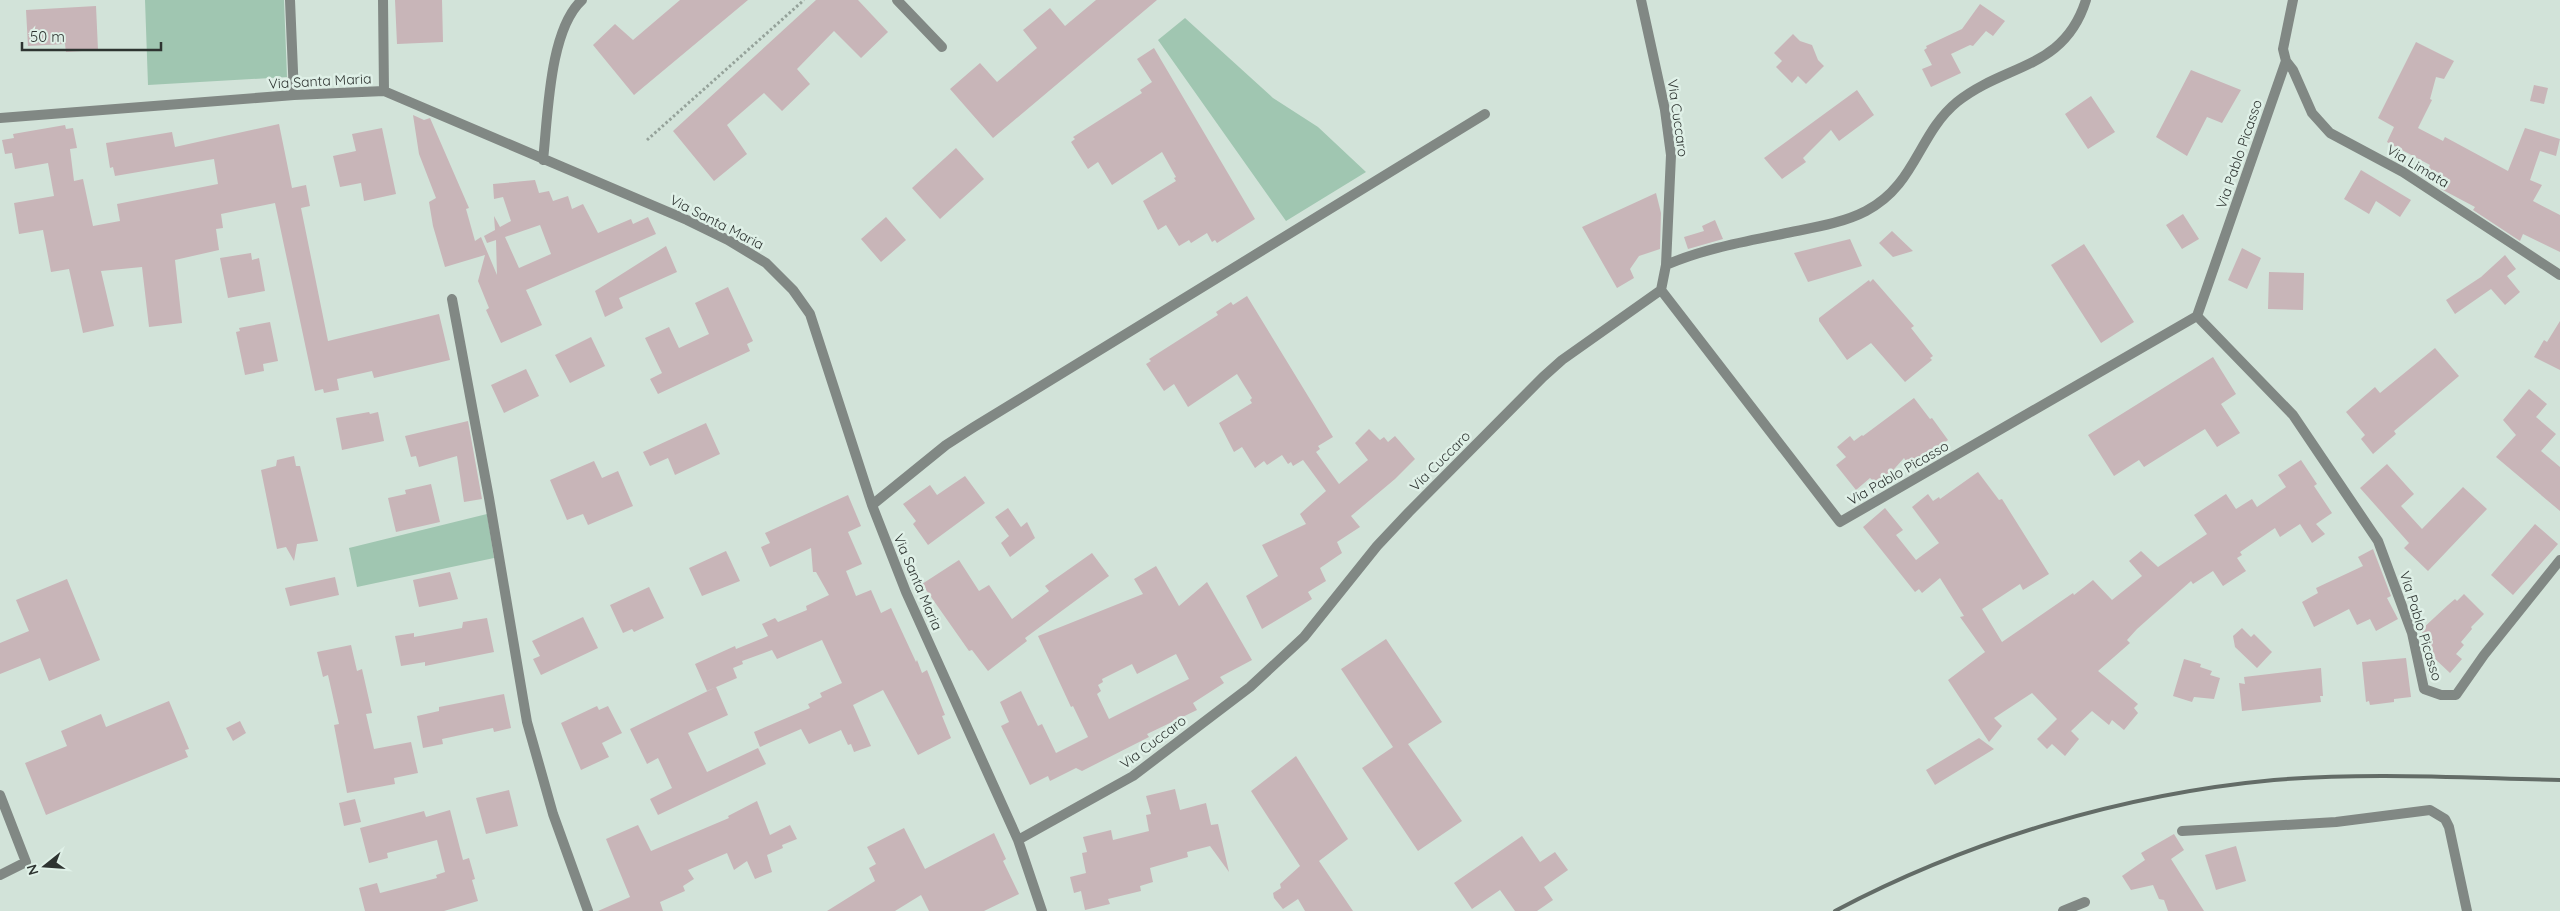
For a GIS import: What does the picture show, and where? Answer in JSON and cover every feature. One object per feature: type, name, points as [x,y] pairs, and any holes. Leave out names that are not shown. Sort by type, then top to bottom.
[{"type":"street","points":[[290,0],[294,95]]},
{"type":"street","points":[[383,0],[384,91]]},
{"type":"street","points":[[543,160],[557,45],[569,15],[582,0]]},
{"type":"street","points":[[897,0],[942,47]]},
{"type":"street","name":"Via Cuccaro","points":[[1018,840],[1133,776],[1250,687],[1304,637],[1377,546],[1543,377],[1562,360],[1661,290],[1666,265],[1671,155],[1665,110],[1641,0]]},
{"type":"street","points":[[1666,265],[1690,255],[1813,228],[1866,211],[1897,187],[1909,173],[1934,127],[1957,103],[2060,46],[2074,28],[2086,0]]},
{"type":"street","name":"Via Pablo Picasso","points":[[1661,290],[1840,522],[2197,316],[2286,61],[2283,49],[2294,0]]},
{"type":"street","name":"Via Limata","points":[[2286,61],[2294,70],[2303,97],[2312,114],[2330,133],[2403,172],[2560,274]]},
{"type":"street","name":"Via Santa Maria","points":[[0,118],[294,95],[384,91],[712,232],[766,263],[779,275],[810,314],[872,504],[906,592],[1018,840],[1042,911]]},
{"type":"street","points":[[872,504],[946,445],[974,426],[1485,114]]},
{"type":"street","points":[[452,298],[489,498],[527,722],[553,814],[588,911]]},
{"type":"street","name":"Via Pablo Picasso","points":[[2197,316],[2293,415],[2378,541],[2412,633],[2424,689],[2441,695],[2456,695],[2484,655],[2560,560]]},
{"type":"street","points":[[0,795],[26,862],[0,875]]},
{"type":"street","points":[[2182,831],[2336,822],[2430,810],[2445,819],[2449,827],[2467,911]]},
{"type":"street","points":[[2064,911],[2085,902]]},
{"type":"path","points":[[647,140],[804,0]]},
{"type":"green space","points":[[145,0],[284,0],[287,77],[148,85]]},
{"type":"green space","points":[[1185,18],[1273,98],[1318,127],[1366,172],[1286,221],[1158,40]]},
{"type":"green space","points":[[487,514],[494,558],[357,587],[349,548]]},
{"type":"building","points":[[395,0],[442,0],[443,42],[397,44]]},
{"type":"building","points":[[680,0],[748,0],[634,95],[593,45],[615,24],[633,40]]},
{"type":"building","points":[[816,0],[858,0],[888,32],[861,58],[834,31],[797,69],[810,84],[782,111],[764,93],[727,125],[747,154],[714,181],[673,131]]},
{"type":"building","points":[[1096,0],[1157,0],[993,138],[950,89],[980,63],[997,82],[1037,48],[1023,30],[1050,8],[1065,26]]},
{"type":"building","points":[[1980,4],[2005,21],[1993,36],[1986,31],[1973,46],[1970,45],[1951,54],[1961,73],[1931,87],[1922,69],[1932,65],[1924,50],[1927,48],[1926,46],[1962,29]]},
{"type":"building","points":[[96,6],[98,50],[66,52],[65,44],[28,46],[26,10]]},
{"type":"building","points":[[1793,34],[1800,41],[1812,45],[1818,60],[1824,66],[1806,84],[1798,76],[1792,83],[1776,67],[1782,61],[1774,53]]},
{"type":"building","points":[[2416,42],[2454,61],[2444,79],[2436,77],[2430,99],[2432,100],[2418,128],[2443,141],[2445,137],[2508,171],[2525,128],[2560,139],[2556,156],[2540,151],[2530,180],[2542,185],[2533,201],[2560,215],[2560,252],[2523,234],[2520,241],[2473,210],[2475,207],[2441,189],[2445,183],[2426,173],[2430,165],[2387,142],[2394,127],[2378,118]]},
{"type":"building","points":[[1154,48],[1255,219],[1217,243],[1215,240],[1212,242],[1207,233],[1191,243],[1189,240],[1179,246],[1166,225],[1158,230],[1143,201],[1176,181],[1174,178],[1176,177],[1162,152],[1112,185],[1098,162],[1088,169],[1071,142],[1075,139],[1073,137],[1142,93],[1140,90],[1152,82],[1137,59]]},
{"type":"building","points":[[2191,70],[2241,90],[2222,123],[2207,117],[2187,156],[2156,137]]},
{"type":"building","points":[[2534,85],[2548,88],[2544,104],[2530,101]]},
{"type":"building","points":[[1857,90],[1874,115],[1839,141],[1831,130],[1803,158],[1806,162],[1782,179],[1764,158]]},
{"type":"building","points":[[2091,96],[2115,132],[2088,149],[2065,114]]},
{"type":"building","points":[[413,115],[424,120],[430,118],[469,208],[466,209],[475,241],[481,237],[497,275],[496,240],[487,243],[484,236],[495,230],[494,216],[500,227],[511,221],[503,197],[494,199],[493,184],[535,180],[539,193],[549,191],[553,201],[568,196],[572,209],[583,204],[598,233],[631,219],[633,224],[648,217],[656,234],[526,290],[542,325],[501,343],[486,310],[489,308],[478,281],[485,255],[445,267],[433,226],[429,202],[436,198],[419,154]],"holes":[[[540,225],[551,254],[519,268],[505,237]]]},
{"type":"building","points":[[279,124],[292,188],[306,185],[310,206],[301,208],[328,341],[439,314],[450,360],[374,378],[372,371],[337,379],[339,390],[324,393],[323,389],[315,391],[275,203],[221,214],[223,228],[216,229],[219,250],[175,260],[182,323],[149,327],[142,267],[101,271],[114,326],[83,333],[69,269],[51,272],[43,230],[19,234],[14,203],[54,196],[48,163],[15,169],[12,153],[5,154],[2,140],[14,138],[13,134],[65,125],[66,129],[73,128],[77,148],[70,149],[74,181],[83,179],[93,226],[120,221],[117,204],[218,184],[214,159],[115,176],[113,167],[110,168],[106,143],[172,132],[175,147]]},
{"type":"building","points":[[382,128],[396,194],[364,201],[361,183],[340,187],[333,156],[356,151],[352,134]]},
{"type":"building","points":[[956,148],[984,179],[940,219],[912,188]]},
{"type":"building","points":[[2361,170],[2411,200],[2400,217],[2376,201],[2369,214],[2344,199]]},
{"type":"building","points":[[1656,193],[1661,213],[1660,249],[1639,256],[1630,269],[1634,278],[1617,288],[1582,227]]},
{"type":"building","points":[[2183,214],[2199,239],[2182,249],[2166,225]]},
{"type":"building","points":[[886,217],[906,240],[881,262],[861,239]]},
{"type":"building","points":[[1715,220],[1723,239],[1688,249],[1684,237],[1704,231],[1702,226]]},
{"type":"building","points":[[1892,231],[1913,251],[1893,257],[1879,243]]},
{"type":"building","points":[[1850,239],[1862,266],[1808,282],[1794,253]]},
{"type":"building","points":[[2084,244],[2134,322],[2101,343],[2051,265]]},
{"type":"building","points":[[666,246],[677,272],[619,298],[623,308],[605,317],[595,291]]},
{"type":"building","points":[[2242,248],[2261,258],[2247,289],[2228,280]]},
{"type":"building","points":[[251,253],[252,260],[259,258],[265,291],[228,298],[220,258]]},
{"type":"building","points":[[2505,255],[2516,269],[2507,276],[2520,292],[2505,305],[2491,289],[2455,314],[2446,300],[2481,277]]},
{"type":"building","points":[[2269,272],[2304,273],[2303,310],[2268,309]]},
{"type":"building","points":[[1873,279],[1914,326],[1911,328],[1933,356],[1930,358],[1932,360],[1905,382],[1871,343],[1847,360],[1819,321],[1819,318],[1869,280],[1870,282]]},
{"type":"building","points":[[728,287],[753,341],[747,344],[750,351],[658,394],[650,379],[662,373],[645,338],[669,327],[679,348],[709,334],[695,303]]},
{"type":"building","points":[[1247,296],[1333,437],[1318,446],[1320,449],[1316,452],[1339,484],[1368,460],[1355,443],[1369,429],[1380,440],[1384,437],[1388,442],[1395,436],[1415,459],[1395,479],[1351,516],[1360,527],[1337,542],[1342,553],[1320,568],[1326,581],[1308,592],[1312,599],[1262,629],[1246,596],[1278,576],[1262,545],[1306,524],[1300,514],[1326,491],[1303,460],[1293,466],[1291,462],[1288,464],[1282,455],[1267,465],[1264,461],[1255,468],[1242,447],[1234,452],[1219,423],[1252,403],[1250,400],[1252,398],[1237,374],[1188,407],[1174,384],[1164,391],[1146,364],[1151,361],[1149,359],[1218,315],[1216,312],[1231,302],[1233,305]]},
{"type":"building","points":[[2560,321],[2560,370],[2534,357],[2544,340],[2547,342]]},
{"type":"building","points":[[270,322],[278,361],[263,364],[264,371],[245,375],[236,332],[240,331],[239,328]]},
{"type":"building","points":[[591,337],[605,366],[570,383],[555,355]]},
{"type":"building","points":[[2435,348],[2459,376],[2394,431],[2396,434],[2373,454],[2361,439],[2365,435],[2346,412],[2375,387],[2380,393]]},
{"type":"building","points":[[2213,357],[2236,394],[2221,404],[2240,433],[2217,447],[2205,429],[2144,467],[2139,460],[2114,476],[2088,435]]},
{"type":"building","points":[[526,369],[539,396],[504,413],[491,385]]},
{"type":"building","points":[[2529,389],[2547,404],[2536,417],[2556,434],[2541,451],[2560,467],[2560,511],[2496,457],[2516,435],[2503,420]]},
{"type":"building","points":[[1914,398],[1948,440],[1910,467],[1904,458],[1879,486],[1870,478],[1856,490],[1836,465],[1846,457],[1837,447],[1850,436],[1854,441],[1863,436]]},
{"type":"building","points":[[369,412],[370,414],[378,412],[384,441],[342,450],[336,418]]},
{"type":"building","points":[[468,421],[482,499],[464,502],[457,456],[419,467],[416,456],[411,457],[405,436]]},
{"type":"building","points":[[706,423],[720,454],[675,475],[668,458],[650,466],[643,452]]},
{"type":"building","points":[[294,456],[296,466],[300,466],[318,541],[297,544],[294,561],[286,547],[277,549],[261,470],[276,466],[277,460]]},
{"type":"building","points":[[2301,460],[2317,484],[2314,486],[2332,513],[2316,524],[2325,534],[2312,543],[2300,524],[2280,537],[2275,528],[2240,552],[2242,555],[2237,558],[2246,571],[2223,586],[2213,571],[2193,584],[2191,581],[2137,629],[2127,640],[2130,643],[2098,671],[2138,704],[2134,708],[2138,713],[2124,730],[2112,720],[2109,725],[2092,711],[2071,731],[2079,739],[2065,756],[2052,744],[2047,749],[2037,739],[2057,719],[2032,693],[1994,718],[2002,726],[1989,742],[1948,680],[1985,652],[1960,617],[1964,616],[1940,578],[1922,593],[1919,589],[1915,592],[1863,527],[1885,508],[1903,530],[1896,535],[1916,560],[1939,543],[1912,507],[1928,494],[1933,501],[1939,497],[1940,499],[1978,472],[1999,500],[2002,499],[2049,574],[2023,590],[2020,584],[1982,609],[2002,642],[2073,593],[2074,595],[2093,580],[2112,600],[2142,576],[2129,561],[2141,551],[2158,567],[2207,534],[2194,515],[2226,494],[2236,509],[2252,499],[2257,507],[2286,487],[2278,475]]},
{"type":"building","points":[[594,461],[602,478],[618,471],[633,506],[588,525],[583,514],[567,520],[550,480]]},
{"type":"building","points":[[2387,464],[2414,494],[2401,506],[2422,529],[2463,487],[2487,509],[2428,571],[2404,548],[2409,543],[2360,488]]},
{"type":"building","points":[[965,476],[985,503],[928,545],[913,524],[916,521],[903,504],[930,485],[937,495]]},
{"type":"building","points":[[431,484],[440,522],[396,532],[388,498],[406,494],[405,490]]},
{"type":"building","points":[[848,495],[861,526],[848,532],[862,564],[846,571],[856,596],[871,590],[881,613],[891,608],[922,673],[927,670],[945,715],[942,716],[951,738],[918,755],[883,690],[853,705],[871,746],[854,752],[851,744],[848,745],[841,730],[809,744],[801,729],[760,747],[754,732],[810,708],[808,704],[822,697],[820,693],[842,683],[822,640],[777,659],[772,650],[742,661],[743,664],[733,668],[737,678],[707,691],[695,664],[735,646],[736,649],[768,636],[762,624],[775,618],[778,622],[807,610],[806,606],[829,595],[816,572],[813,572],[811,548],[770,567],[761,547],[770,543],[765,533]]},
{"type":"building","points":[[1008,508],[1021,527],[1027,522],[1035,538],[1010,557],[1001,543],[1009,536],[995,517]]},
{"type":"building","points":[[2535,524],[2558,544],[2513,595],[2491,575]]},
{"type":"building","points":[[2373,549],[2391,596],[2387,598],[2398,619],[2376,631],[2370,619],[2357,625],[2349,609],[2314,627],[2302,602],[2318,593],[2316,588],[2363,566],[2358,557]]},
{"type":"building","points":[[726,551],[740,581],[702,596],[689,568]]},
{"type":"building","points":[[1092,553],[1109,576],[1025,638],[1027,641],[988,671],[972,650],[969,651],[922,584],[959,560],[979,591],[989,585],[1012,619],[1049,591],[1045,586]]},
{"type":"building","points":[[1156,566],[1179,606],[1207,582],[1252,660],[1220,677],[1224,683],[1193,703],[1197,710],[1147,734],[1149,737],[1082,771],[1076,768],[1050,781],[1048,776],[1030,785],[1001,726],[1009,722],[1000,702],[1021,691],[1038,726],[1042,724],[1056,753],[1088,737],[1073,706],[1071,707],[1038,636],[1143,594],[1134,579]],"holes":[[[1176,654],[1189,679],[1109,719],[1097,694],[1101,691],[1098,685],[1103,682],[1102,679],[1132,664],[1137,674]]]},
{"type":"building","points":[[450,572],[458,599],[419,607],[413,580]]},
{"type":"building","points":[[335,577],[339,595],[290,606],[285,588]]},
{"type":"building","points":[[67,579],[100,660],[49,681],[40,658],[0,674],[0,643],[29,631],[16,600]]},
{"type":"building","points":[[649,587],[664,618],[634,632],[632,629],[623,633],[610,605]]},
{"type":"building","points":[[2464,594],[2484,614],[2471,627],[2472,629],[2461,642],[2464,645],[2456,654],[2462,659],[2450,673],[2434,658],[2421,630],[2455,599],[2457,601]]},
{"type":"building","points":[[583,617],[598,648],[541,675],[533,659],[540,656],[532,641]]},
{"type":"building","points":[[487,618],[494,652],[425,666],[425,662],[401,666],[395,636],[414,633],[414,637],[462,628],[463,622]]},
{"type":"building","points":[[2242,628],[2251,637],[2254,634],[2272,652],[2257,668],[2235,647],[2233,636]]},
{"type":"building","points":[[1386,639],[1442,722],[1408,744],[1462,821],[1418,851],[1362,768],[1393,747],[1341,669]]},
{"type":"building","points":[[351,645],[357,671],[362,669],[372,713],[366,714],[374,749],[411,742],[418,773],[394,778],[395,784],[347,793],[334,725],[339,724],[328,675],[323,677],[317,652]]},
{"type":"building","points":[[2406,658],[2411,697],[2394,699],[2394,702],[2370,705],[2369,701],[2366,702],[2362,662]]},
{"type":"building","points":[[2184,659],[2201,664],[2200,667],[2212,671],[2210,675],[2220,678],[2214,699],[2194,697],[2192,702],[2173,696]]},
{"type":"building","points":[[2321,668],[2323,696],[2320,696],[2321,702],[2242,711],[2239,683],[2245,684],[2244,677]]},
{"type":"building","points":[[716,687],[728,715],[688,733],[707,772],[758,748],[766,764],[658,815],[650,799],[672,788],[658,758],[647,764],[630,729]]},
{"type":"building","points":[[504,694],[511,728],[494,732],[493,728],[442,739],[443,744],[423,748],[417,716],[439,711],[439,707]]},
{"type":"building","points":[[169,701],[189,749],[185,750],[188,757],[46,815],[25,763],[67,746],[61,731],[101,714],[106,727]]},
{"type":"building","points":[[597,706],[599,710],[608,706],[622,733],[602,743],[609,757],[581,770],[561,723]]},
{"type":"building","points":[[240,721],[246,733],[233,741],[226,728]]},
{"type":"building","points":[[1979,738],[1994,749],[1935,785],[1926,770]]},
{"type":"building","points":[[1296,756],[1348,839],[1319,861],[1353,911],[1305,911],[1298,899],[1283,909],[1274,898],[1273,893],[1281,888],[1280,884],[1300,866],[1251,791]]},
{"type":"building","points":[[1175,789],[1180,810],[1206,803],[1211,825],[1218,824],[1229,872],[1210,846],[1187,852],[1188,857],[1150,868],[1153,882],[1140,886],[1141,891],[1108,899],[1110,904],[1085,910],[1081,891],[1074,893],[1070,877],[1086,873],[1082,853],[1087,852],[1083,837],[1111,830],[1113,840],[1149,831],[1146,815],[1151,814],[1146,796]]},
{"type":"building","points":[[509,790],[518,826],[486,834],[476,798]]},
{"type":"building","points":[[355,799],[361,822],[344,826],[339,803]]},
{"type":"building","points":[[757,801],[770,835],[790,825],[797,839],[782,845],[783,848],[767,855],[772,872],[755,879],[747,861],[734,870],[727,853],[688,870],[694,879],[683,886],[685,891],[660,902],[663,911],[598,911],[630,897],[606,839],[638,825],[651,851],[729,818],[728,816]]},
{"type":"building","points":[[450,810],[463,860],[469,858],[475,879],[472,880],[478,901],[444,911],[365,911],[359,888],[377,883],[380,893],[437,878],[436,875],[445,872],[437,840],[387,853],[388,858],[369,863],[360,828],[424,811],[426,817]]},
{"type":"building","points":[[904,828],[925,869],[994,833],[1006,859],[1003,861],[1019,894],[984,911],[929,911],[921,895],[895,911],[827,911],[875,881],[869,868],[876,864],[867,847]]},
{"type":"building","points":[[2174,834],[2184,850],[2171,859],[2204,911],[2168,911],[2164,900],[2159,899],[2153,885],[2131,890],[2122,876],[2145,860],[2141,853]]},
{"type":"building","points":[[1522,836],[1540,862],[1555,852],[1568,870],[1544,887],[1553,900],[1537,911],[1515,911],[1500,890],[1472,909],[1454,883]]},
{"type":"building","points":[[2236,846],[2246,881],[2216,890],[2205,855]]},
{"type":"railway","points":[[1835,911],[1886,886],[1993,842],[2048,824],[2161,796],[2274,780],[2345,776],[2560,780]]}]
